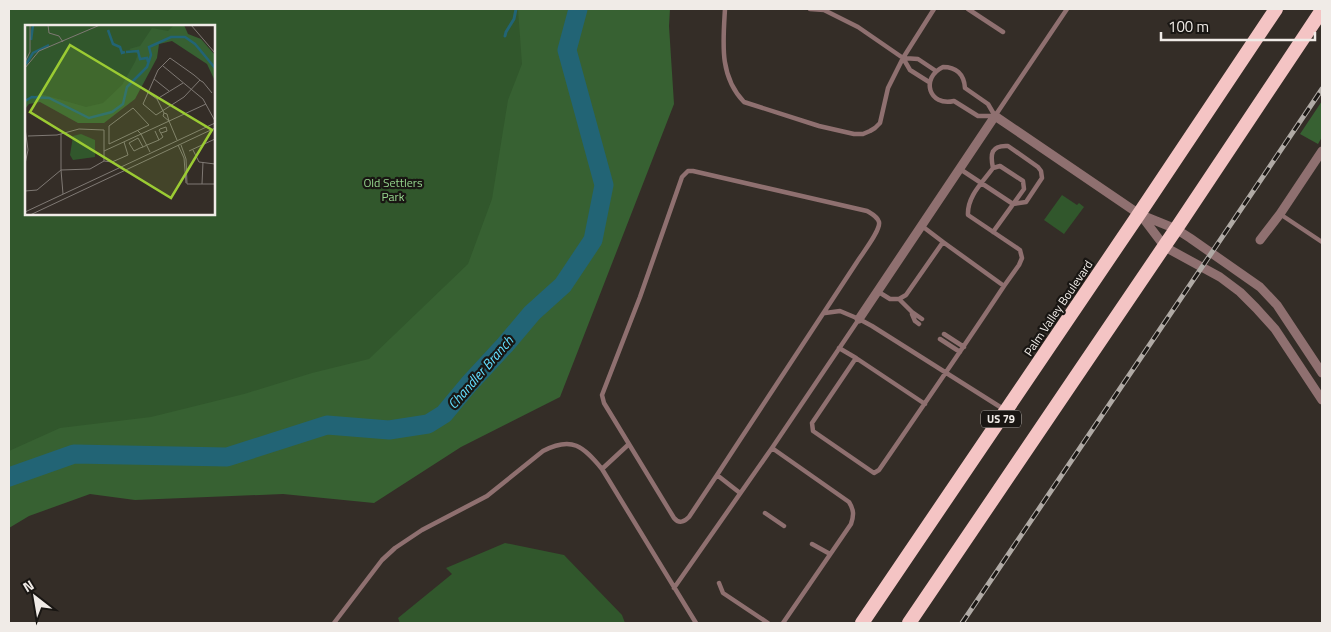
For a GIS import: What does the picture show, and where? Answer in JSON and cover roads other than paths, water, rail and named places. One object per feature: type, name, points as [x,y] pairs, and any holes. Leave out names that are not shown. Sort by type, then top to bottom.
[{"type":"highway","name":"Palm Valley Boulevard","points":[[862,623],[1140,214],[1276,9]]},
{"type":"highway","name":"US 79","points":[[909,623],[1165,247],[1322,10]]},
{"type":"street","points":[[859,319],[995,116],[1140,214],[1190,238],[1260,288],[1277,306],[1322,372]]},
{"type":"street","points":[[1260,240],[1280,214],[1322,151]]},
{"type":"street","points":[[1140,214],[1165,247],[1208,270],[1240,292],[1275,329],[1322,400]]},
{"type":"lane","points":[[725,9],[723,33],[726,71],[731,85],[744,102],[819,126],[854,134],[863,134],[880,123],[888,88],[903,58],[934,9]]},
{"type":"lane","points":[[810,9],[825,9],[858,26],[903,58],[910,70],[930,82]]},
{"type":"lane","points":[[968,9],[1003,32]]},
{"type":"lane","points":[[995,116],[1067,9]]},
{"type":"lane","points":[[903,58],[918,59],[936,71]]},
{"type":"lane","points":[[943,67],[950,67],[956,70],[964,80],[964,88],[988,104],[995,116],[978,116],[954,101],[942,102],[936,99],[930,88],[932,76],[943,67]]},
{"type":"lane","points":[[960,169],[1013,204],[1026,202],[1042,178],[1038,167],[1008,146],[995,148],[992,152],[993,168]]},
{"type":"lane","points":[[856,358],[812,423],[812,431],[874,473],[878,472],[925,404],[1022,258],[1020,250],[993,232],[968,215],[970,199],[993,168],[1000,166],[1023,181],[1024,189],[993,232]]},
{"type":"lane","points":[[688,171],[867,211],[876,216],[879,227],[876,233],[825,313],[689,517],[679,522],[674,518],[604,403],[602,395],[640,297],[682,177],[688,171]]},
{"type":"lane","points":[[1280,214],[1322,242]]},
{"type":"lane","points":[[921,225],[1004,286]]},
{"type":"lane","points":[[877,291],[890,299],[899,299],[906,295],[943,242]]},
{"type":"lane","points":[[899,299],[921,322]]},
{"type":"lane","points":[[825,313],[840,311],[872,326],[1006,411]]},
{"type":"lane","points":[[674,588],[859,319]]},
{"type":"lane","points":[[944,334],[964,347]]},
{"type":"lane","points":[[940,339],[960,352]]},
{"type":"lane","points":[[839,348],[925,404]]},
{"type":"lane","points":[[334,623],[382,560],[395,548],[422,530],[487,496],[543,451],[563,443],[585,449],[602,469],[696,623]]},
{"type":"lane","points":[[602,469],[629,444]]},
{"type":"lane","points":[[772,448],[849,502],[853,508],[854,516],[851,524],[783,623]]},
{"type":"lane","points":[[717,475],[740,493]]},
{"type":"lane","points":[[765,513],[784,526]]},
{"type":"lane","points":[[812,544],[830,554]]},
{"type":"lane","points":[[719,583],[723,593],[768,623]]},
{"type":"waterway","points":[[505,36],[514,19],[516,9]]},
{"type":"waterway","name":"Chandler Branch","points":[[9,477],[74,454],[227,457],[327,425],[389,430],[428,424],[444,414],[532,313],[563,285],[593,240],[604,185],[567,50],[578,9]]},
{"type":"railway","points":[[962,623],[1322,89]]},
{"type":"park label","name":"Old Settlers Park","points":[[393,189]]}]
